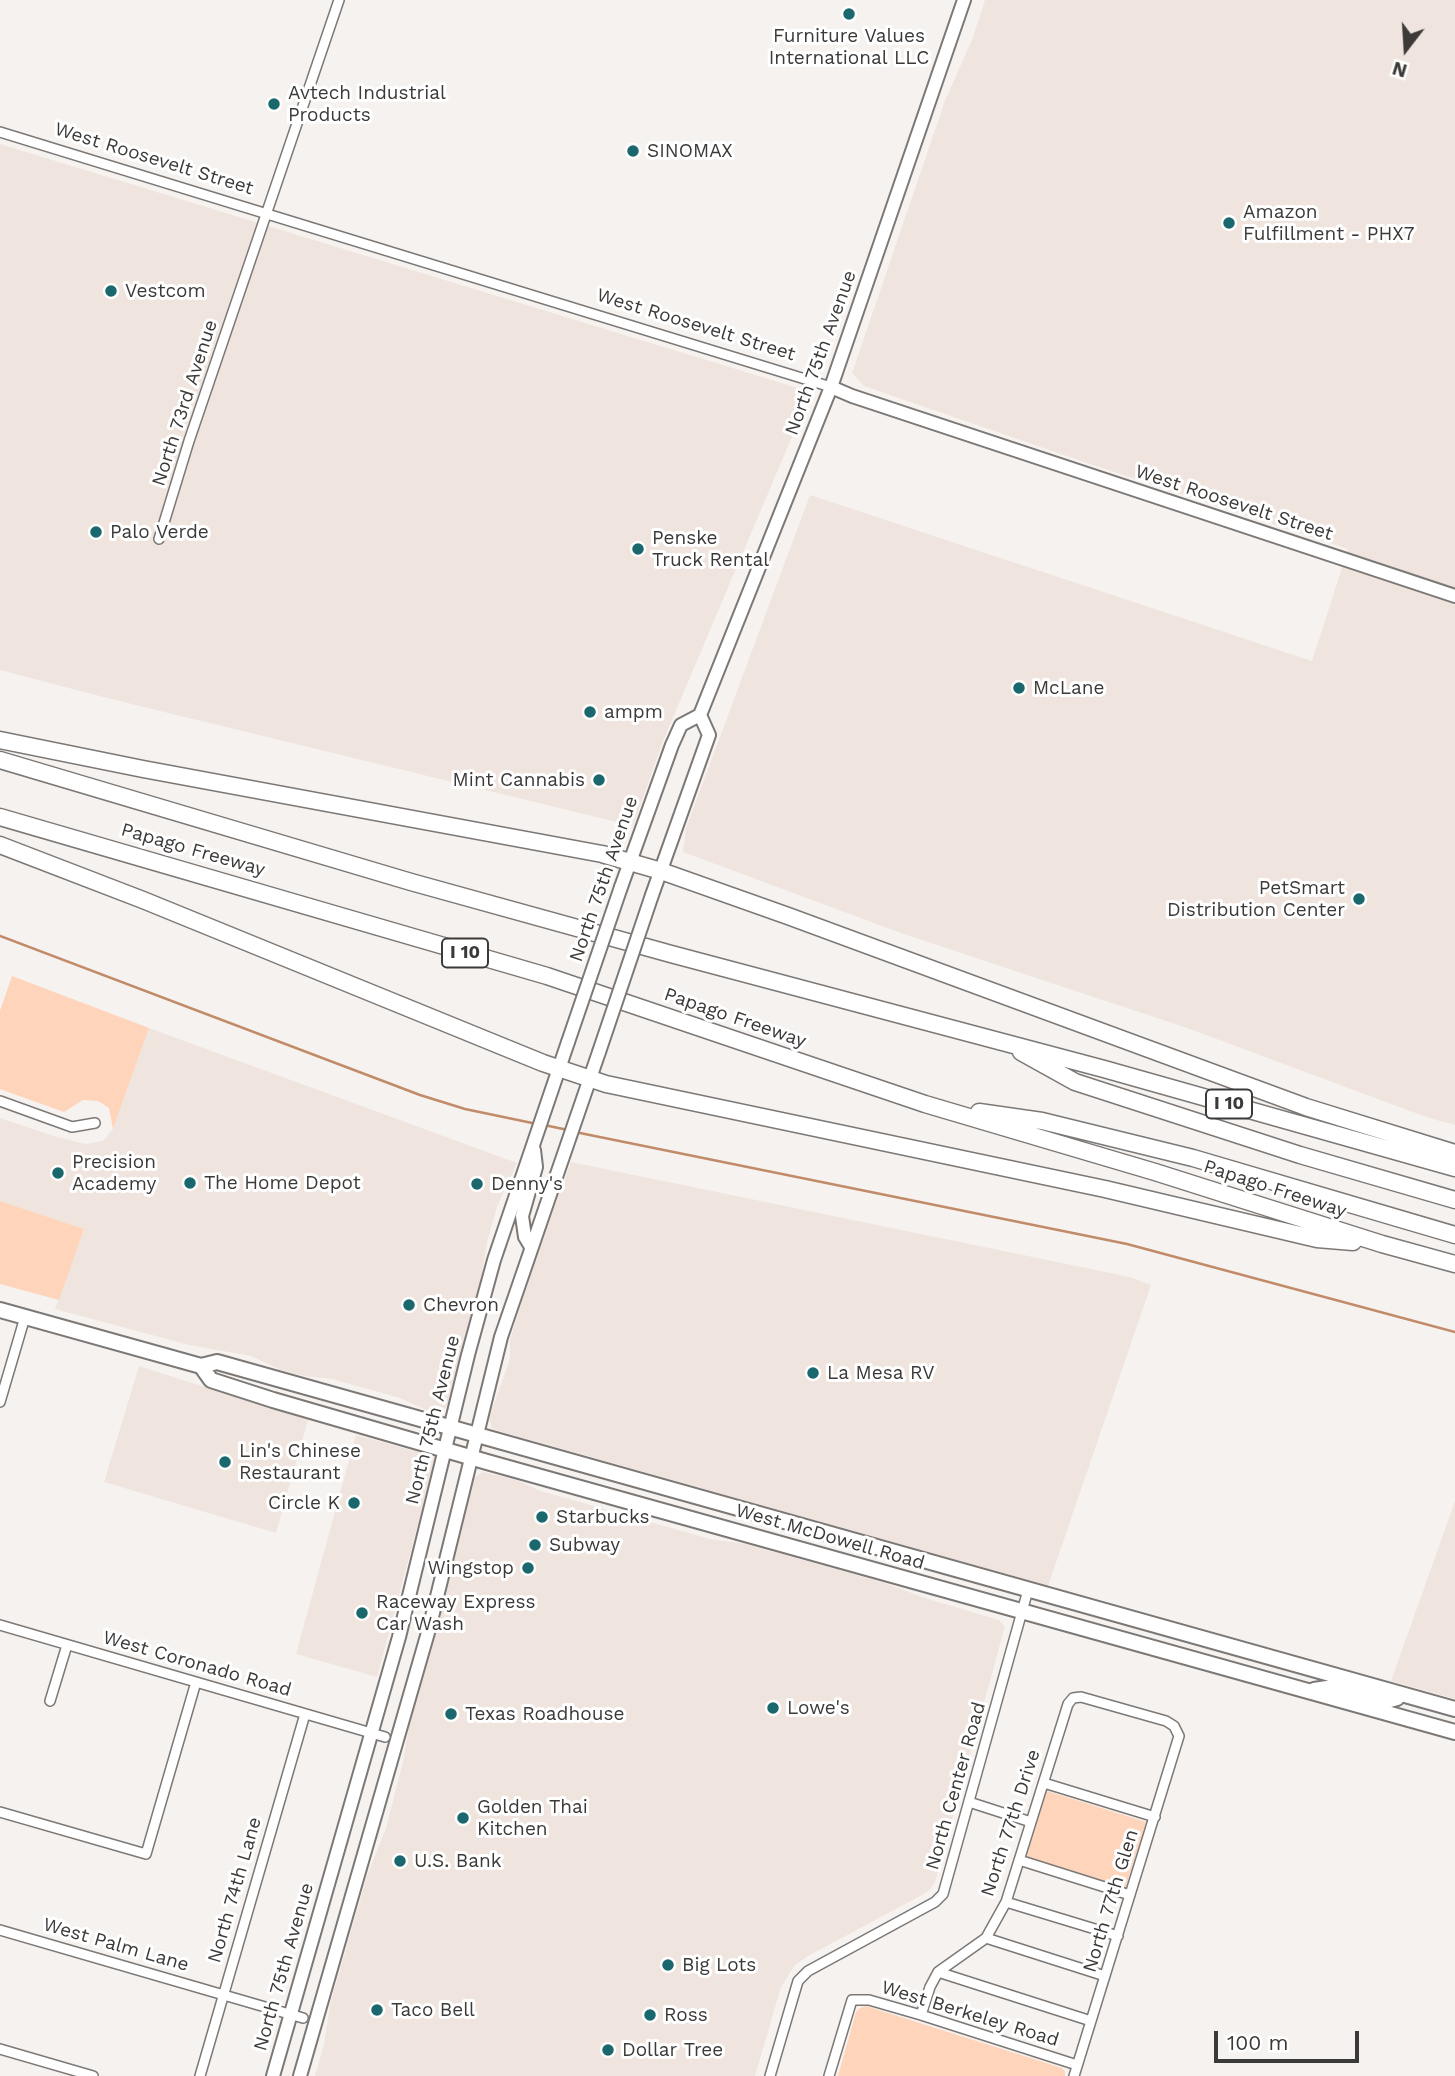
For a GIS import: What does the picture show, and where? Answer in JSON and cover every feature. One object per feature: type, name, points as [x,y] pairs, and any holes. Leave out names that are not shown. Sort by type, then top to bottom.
[{"type":"highway","points":[[0,740],[143,769],[602,853],[661,871],[1306,1107],[1455,1153]]},
{"type":"highway","name":"Papago Freeway","points":[[0,760],[411,882],[1000,1041],[1455,1168]]},
{"type":"highway","name":"Papago Freeway","points":[[0,817],[547,976],[925,1104],[1455,1264]]},
{"type":"highway","points":[[0,845],[559,1068],[606,1084],[1105,1189],[1317,1239],[1382,1244]]},
{"type":"highway","points":[[1000,1041],[1074,1082],[1288,1151],[1455,1200]]},
{"type":"highway","points":[[925,1104],[1042,1121],[1080,1130],[1193,1158],[1455,1235]]},
{"type":"main road","name":"North 75th Avenue","points":[[273,2076],[297,2016],[378,1735],[450,1428],[494,1260],[621,887],[681,725],[700,715],[831,387],[964,0]]},
{"type":"main road","name":"West Roosevelt Street","points":[[831,387],[1455,596]]},
{"type":"main road","name":"North 75th Avenue","points":[[300,2076],[429,1629],[501,1336],[709,735],[700,715]]},
{"type":"main road","points":[[531,1247],[525,1237],[522,1216],[536,1167],[534,1144]]},
{"type":"main road","name":"West McDowell Road","points":[[0,1310],[201,1366],[217,1362],[1455,1709]]},
{"type":"main road","name":"West McDowell Road","points":[[201,1366],[211,1380],[273,1400],[1455,1732]]},
{"type":"main road","points":[[1256,1676],[1262,1655]]},
{"type":"main road","points":[[1309,1691],[1334,1687],[1390,1700],[1403,1695]]},
{"type":"street","name":"North 73rd Avenue","points":[[159,539],[339,0]]},
{"type":"street","name":"West Roosevelt Street","points":[[0,132],[831,387]]},
{"type":"street","points":[[0,1101],[72,1128],[95,1123]]},
{"type":"street","points":[[0,1402],[25,1317]]},
{"type":"street","name":"North Center Road","points":[[770,2076],[798,1981],[808,1971],[935,1902],[943,1894],[1028,1590]]},
{"type":"street","name":"West Coronado Road","points":[[0,1625],[378,1735]]},
{"type":"street","points":[[50,1701],[67,1645]]},
{"type":"street","points":[[0,1812],[146,1854],[196,1682]]},
{"type":"street","name":"North 77th Drive","points":[[938,1972],[986,1938],[1006,1902],[1068,1704],[1073,1698],[1081,1696],[1166,1721],[1174,1726],[1179,1736]]},
{"type":"street","name":"North 74th Lane","points":[[200,2076],[305,1714]]},
{"type":"street","name":"North 77th Glen","points":[[1074,2076],[1179,1736]]},
{"type":"street","points":[[1044,1783],[1155,1817]]},
{"type":"street","points":[[969,1802],[1031,1822]]},
{"type":"street","points":[[1019,1860],[1130,1895]]},
{"type":"street","points":[[1006,1902],[1118,1936]]},
{"type":"street","name":"West Palm Lane","points":[[0,1930],[297,2016]]},
{"type":"street","points":[[986,1938],[1105,1976]]},
{"type":"street","points":[[921,2015],[938,1972],[1091,2021]]},
{"type":"street","name":"West Berkeley Road","points":[[829,2076],[852,2000],[869,2000],[921,2015],[1077,2066]]},
{"type":"street","points":[[0,2049],[93,2076]]},
{"type":"shaded area","points":[[985,0],[1455,0],[1455,1125],[1429,1118],[1187,1028],[901,933],[683,852],[686,828],[810,495],[1312,661],[1348,549],[864,386],[852,373],[946,98],[972,40]]},
{"type":"shaded area","points":[[0,144],[811,392],[663,741],[633,826],[0,670]]},
{"type":"shaded area","points":[[12,976],[149,1028],[113,1129],[109,1108],[98,1101],[83,1100],[64,1112],[0,1089],[0,1011]]},
{"type":"shaded area","points":[[149,1028],[517,1163],[497,1207],[449,1402],[444,1410],[433,1413],[400,1398],[332,1379],[281,1370],[251,1356],[189,1345],[55,1309],[84,1229],[0,1201],[0,1118],[85,1144],[103,1141],[113,1129]]},
{"type":"shaded area","name":"La Mesa RV","points":[[571,1162],[1130,1277],[1151,1285],[1048,1586],[492,1429],[489,1418],[510,1359],[510,1340],[533,1265]]},
{"type":"shaded area","points":[[0,1201],[84,1229],[59,1300],[0,1284]]},
{"type":"shaded area","points":[[139,1366],[308,1420],[276,1533],[104,1482]]},
{"type":"shaded area","points":[[356,1435],[436,1457],[377,1677],[296,1654]]},
{"type":"shaded area","points":[[482,1472],[514,1479],[541,1491],[710,1539],[745,1544],[885,1583],[999,1620],[1005,1626],[935,1882],[930,1890],[922,1895],[795,1965],[781,1987],[755,2076],[315,2076],[324,2044],[330,2005],[348,1942],[367,1876],[386,1828],[403,1762],[409,1725],[444,1603],[472,1484],[474,1478]]},
{"type":"shaded area","points":[[1455,1501],[1455,1699],[1391,1681]]},
{"type":"shaded area","points":[[1047,1791],[1146,1822],[1125,1889],[1026,1858]]},
{"type":"shaded area","points":[[866,2006],[1062,2068],[1065,2076],[838,2076],[856,2012]]},
{"type":"waterway","points":[[0,936],[420,1095],[465,1109],[537,1124]]},
{"type":"waterway","points":[[544,1125],[568,1130]]},
{"type":"waterway","points":[[575,1132],[1127,1244],[1455,1332]]},
{"type":"place","name":"Furniture Values International LLC","points":[[849,14]]},
{"type":"place","name":"Avtech Industrial Products","points":[[274,104]]},
{"type":"place","name":"SINOMAX","points":[[633,151]]},
{"type":"place","name":"Amazon Fulfillment - PHX7","points":[[1229,223]]},
{"type":"place","name":"Vestcom","points":[[111,291]]},
{"type":"place","name":"Palo Verde","points":[[96,532]]},
{"type":"place","name":"Penske Truck Rental","points":[[638,549]]},
{"type":"place","name":"McLane","points":[[1019,688]]},
{"type":"place","name":"ampm","points":[[590,712]]},
{"type":"place","name":"Mint Cannabis","points":[[599,780]]},
{"type":"place","name":"PetSmart Distribution Center","points":[[1359,899]]},
{"type":"place","name":"Precision Academy","points":[[58,1173]]},
{"type":"place","name":"The Home Depot","points":[[190,1183]]},
{"type":"place","name":"Denny's","points":[[477,1184]]},
{"type":"place","name":"Chevron","points":[[409,1305]]},
{"type":"place","name":"La Mesa RV","points":[[813,1373]]},
{"type":"place","name":"Lin's Chinese Restaurant","points":[[225,1462]]},
{"type":"place","name":"Circle K","points":[[354,1503]]},
{"type":"place","name":"Starbucks","points":[[542,1517]]},
{"type":"place","name":"Subway","points":[[535,1545]]},
{"type":"place","name":"Wingstop","points":[[528,1568]]},
{"type":"place","name":"Raceway Express Car Wash","points":[[362,1613]]},
{"type":"place","name":"Lowe's","points":[[773,1708]]},
{"type":"place","name":"Texas Roadhouse","points":[[451,1714]]},
{"type":"place","name":"Golden Thai Kitchen","points":[[463,1818]]},
{"type":"place","name":"U.S. Bank","points":[[400,1861]]},
{"type":"place","name":"Big Lots","points":[[668,1965]]},
{"type":"place","name":"Taco Bell","points":[[377,2010]]},
{"type":"place","name":"Ross","points":[[650,2015]]},
{"type":"place","name":"Dollar Tree","points":[[608,2050]]}]
